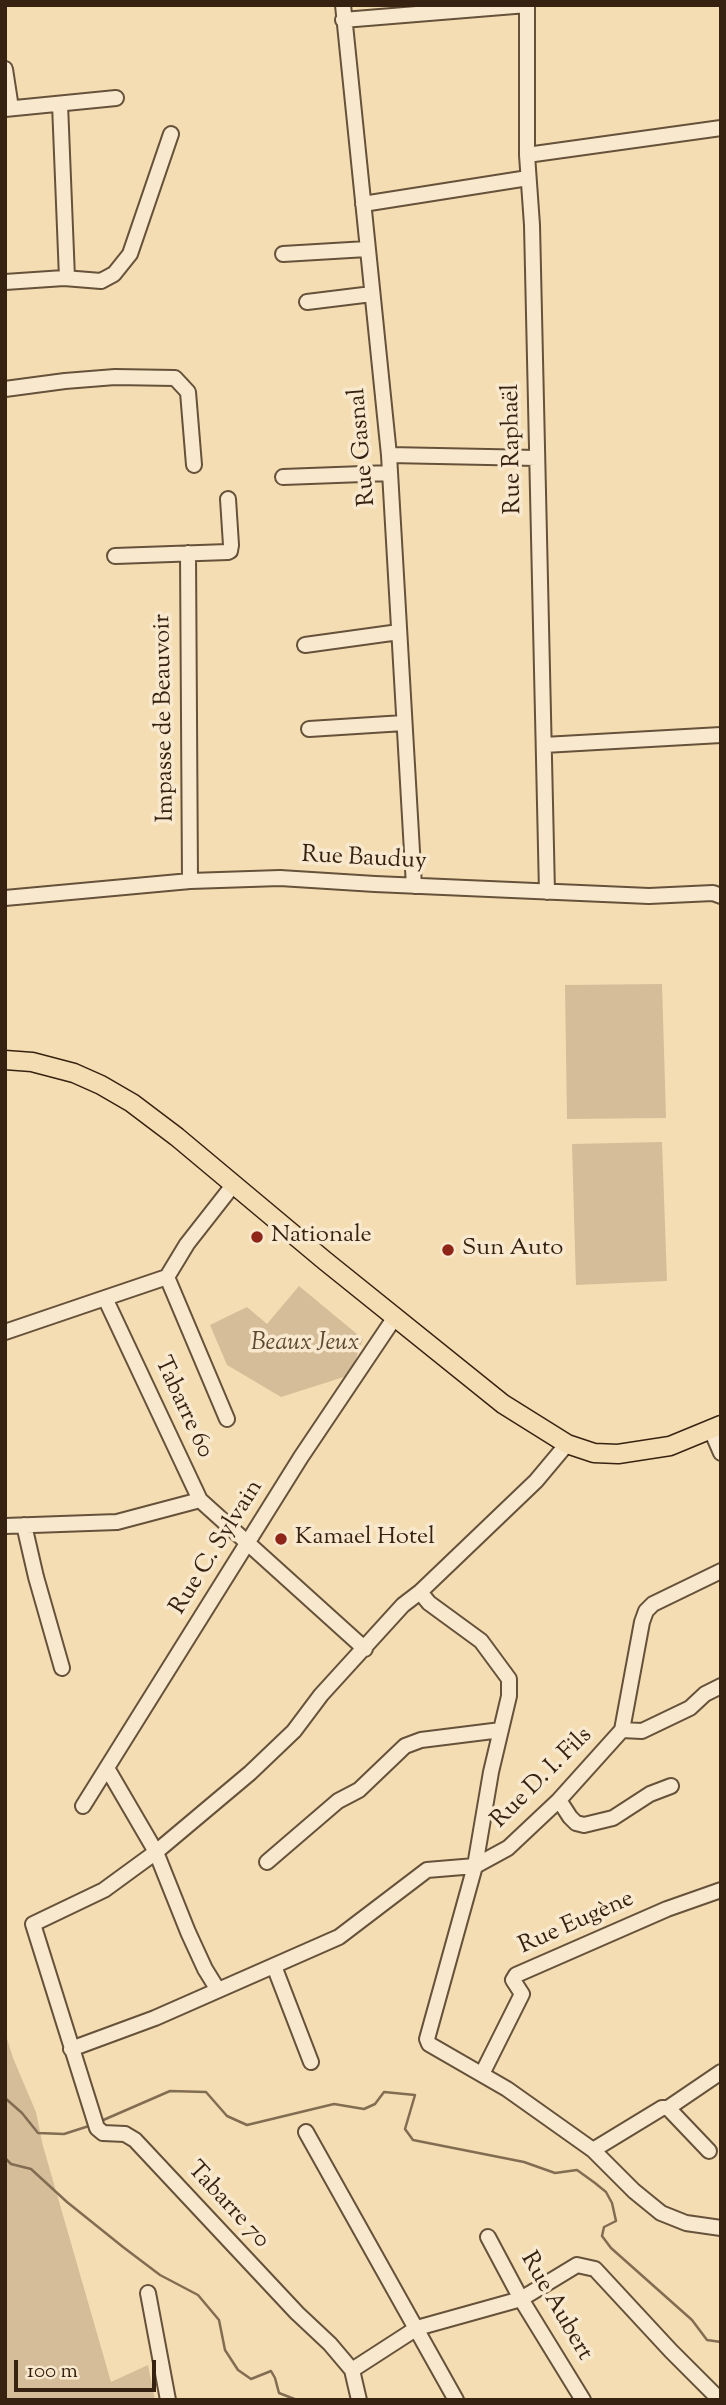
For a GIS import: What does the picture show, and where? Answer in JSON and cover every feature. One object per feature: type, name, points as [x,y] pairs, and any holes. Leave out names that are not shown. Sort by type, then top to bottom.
[{"type":"main road","points":[[5,1060],[32,1062],[74,1073],[132,1103],[503,1404],[567,1444],[594,1453],[618,1454],[670,1446],[716,1428]]},
{"type":"street","points":[[343,13],[527,5]]},
{"type":"street","name":"Rue Raphaël","points":[[527,5],[527,155],[532,225],[547,891]]},
{"type":"street","name":"Rue Gasnal","points":[[343,13],[389,455],[414,886]]},
{"type":"street","points":[[5,69],[8,109],[116,99]]},
{"type":"street","points":[[60,104],[68,278]]},
{"type":"street","points":[[527,155],[721,128]]},
{"type":"street","points":[[5,282],[68,278],[101,281],[114,274],[130,254],[171,134]]},
{"type":"street","points":[[363,204],[528,178]]},
{"type":"street","points":[[283,254],[367,249]]},
{"type":"street","points":[[307,302],[372,294]]},
{"type":"street","points":[[5,389],[115,377],[175,378],[188,392],[194,465]]},
{"type":"street","points":[[389,455],[537,458]]},
{"type":"street","points":[[284,477],[390,473]]},
{"type":"street","points":[[114,556],[230,551],[228,499]]},
{"type":"street","name":"Impasse de Beauvoir","points":[[188,554],[190,881]]},
{"type":"street","points":[[305,645],[399,632]]},
{"type":"street","points":[[309,729],[404,723]]},
{"type":"street","points":[[544,745],[721,735]]},
{"type":"street","name":"Rue Bauduy","points":[[5,898],[190,881],[280,878],[649,896],[713,893],[721,895]]},
{"type":"street","points":[[5,1332],[167,1277],[187,1244],[234,1184]]},
{"type":"street","points":[[167,1277],[227,1419]]},
{"type":"street","name":"Tabarre 60","points":[[105,1297],[200,1500],[365,1649]]},
{"type":"street","name":"Rue C. Sylvain","points":[[83,1805],[300,1457],[395,1317]]},
{"type":"street","points":[[716,1428],[721,1453]]},
{"type":"street","points":[[475,1866],[427,1870],[339,1937],[155,2018],[71,2049],[33,1924],[104,1889],[156,1852],[214,1805],[294,1731],[321,1695],[403,1605],[536,1481],[567,1444]]},
{"type":"street","points":[[5,1526],[117,1522],[200,1500]]},
{"type":"street","points":[[24,1525],[62,1668]]},
{"type":"street","name":"Rue D. I. Fils","points":[[475,1866],[508,1848],[559,1800],[622,1730],[646,1611],[653,1604],[721,1571]]},
{"type":"street","points":[[419,1592],[429,1603],[481,1641],[509,1679],[509,1696],[491,1772],[475,1866],[427,2039],[429,2045],[482,2074],[593,2150],[634,2191],[661,2213],[686,2223],[721,2228]]},
{"type":"street","points":[[622,1730],[642,1731],[690,1708],[705,1694],[721,1686]]},
{"type":"street","points":[[267,1862],[338,1801],[359,1790],[405,1746],[414,1741],[501,1730]]},
{"type":"street","points":[[107,1768],[156,1852],[205,1969],[218,1990]]},
{"type":"street","points":[[559,1800],[570,1817],[576,1823],[584,1825],[613,1818],[650,1794],[671,1786]]},
{"type":"street","name":"Rue Eugène","points":[[482,2074],[522,1994],[513,1980],[516,1975],[667,1909],[721,1889]]},
{"type":"street","points":[[274,1966],[311,2062]]},
{"type":"street","name":"Tabarre 70","points":[[71,2049],[97,2127],[103,2133],[125,2134],[135,2140],[297,2313],[330,2344],[352,2370],[359,2400]]},
{"type":"street","points":[[593,2150],[663,2108],[668,2108],[721,2071]]},
{"type":"street","points":[[668,2108],[709,2151]]},
{"type":"street","points":[[306,2132],[456,2400]]},
{"type":"street","name":"Rue Aubert","points":[[488,2237],[521,2298],[583,2400]]},
{"type":"street","points":[[352,2370],[417,2328],[521,2298],[577,2265],[595,2270],[720,2400]]},
{"type":"street","points":[[148,2293],[168,2400]]},
{"type":"green space","points":[[662,984],[666,1118],[567,1119],[565,985]]},
{"type":"green space","points":[[662,1142],[667,1281],[576,1285],[572,1144]]},
{"type":"green space","name":"Beaux Jeux","points":[[299,1286],[363,1339],[350,1375],[281,1397],[227,1365],[210,1325],[247,1307],[267,1324]]},
{"type":"green space","points":[[5,2032],[36,2112],[43,2146],[111,2382],[148,2365],[155,2400],[5,2400]]},
{"type":"waterway","points":[[101,2121],[170,2091],[206,2092],[227,2116],[247,2125],[334,2104],[364,2109],[375,2104],[384,2092],[415,2095],[405,2129],[413,2140],[524,2162],[555,2173],[577,2170],[595,2183],[606,2192],[612,2203],[616,2221],[604,2227],[602,2236],[611,2248],[692,2320],[707,2340],[721,2342]]},
{"type":"waterway","points":[[5,2098],[38,2133],[64,2134],[92,2125]]},
{"type":"waterway","points":[[5,2158],[11,2164],[31,2169],[67,2202],[160,2275],[198,2295],[219,2320],[225,2350],[238,2370],[251,2379],[271,2371],[279,2393],[297,2400]]},
{"type":"place","name":"Nationale","points":[[257,1237]]},
{"type":"place","name":"Sun Auto","points":[[448,1250]]},
{"type":"place","name":"Kamael Hotel","points":[[281,1539]]}]
